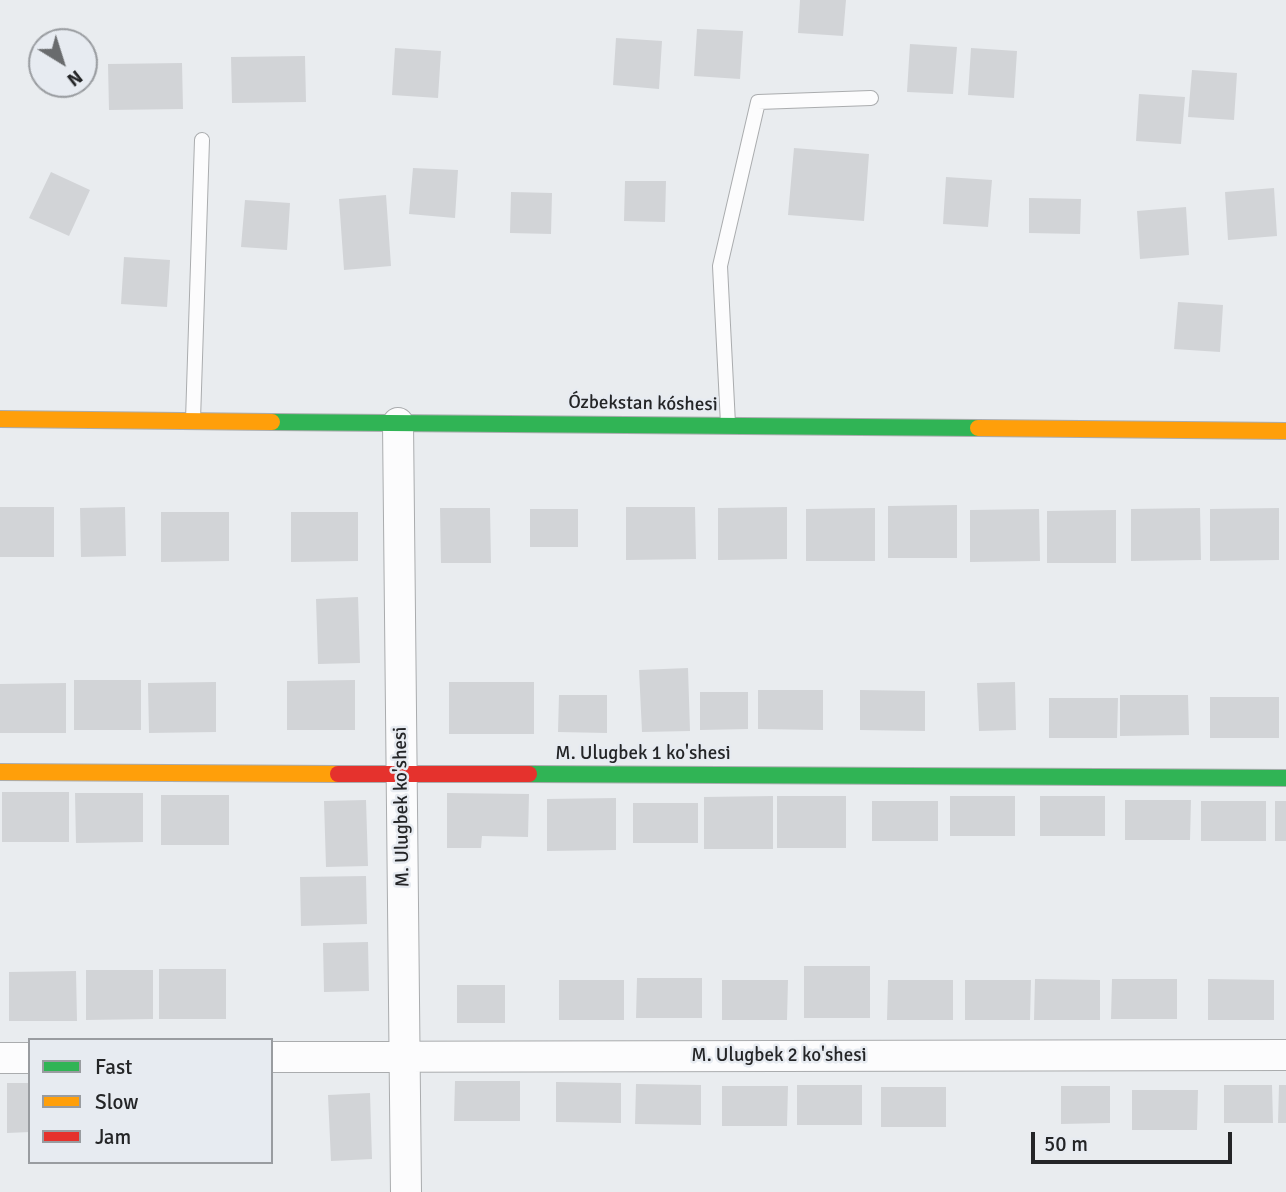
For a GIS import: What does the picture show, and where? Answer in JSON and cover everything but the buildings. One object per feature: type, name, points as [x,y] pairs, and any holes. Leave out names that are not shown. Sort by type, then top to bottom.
[{"type":"street","name":"Ózbekstan kóshesi","points":[[0,419],[1286,431]]},
{"type":"street","name":"M. Ulugbek ko'shesi","points":[[398,423],[406,1192]]},
{"type":"street","name":"M. Ulugbek 1 ko'shesi","points":[[0,772],[1286,778]]},
{"type":"street","name":"M. Ulugbek 2 ko'shesi","points":[[273,1057],[1286,1055]]},
{"type":"street","points":[[0,1058],[28,1058]]},
{"type":"lane","points":[[728,426],[720,266],[758,102],[871,99]]},
{"type":"lane","points":[[193,421],[202,140]]},
{"type":"traffic: fast","points":[[272,422],[978,428]]},
{"type":"traffic: fast","points":[[529,774],[1286,778]]},
{"type":"traffic: slow","points":[[0,419],[272,422]]},
{"type":"traffic: slow","points":[[978,428],[1286,431]]},
{"type":"traffic: slow","points":[[0,772],[338,774]]},
{"type":"traffic: jam","points":[[338,774],[529,774]]}]
